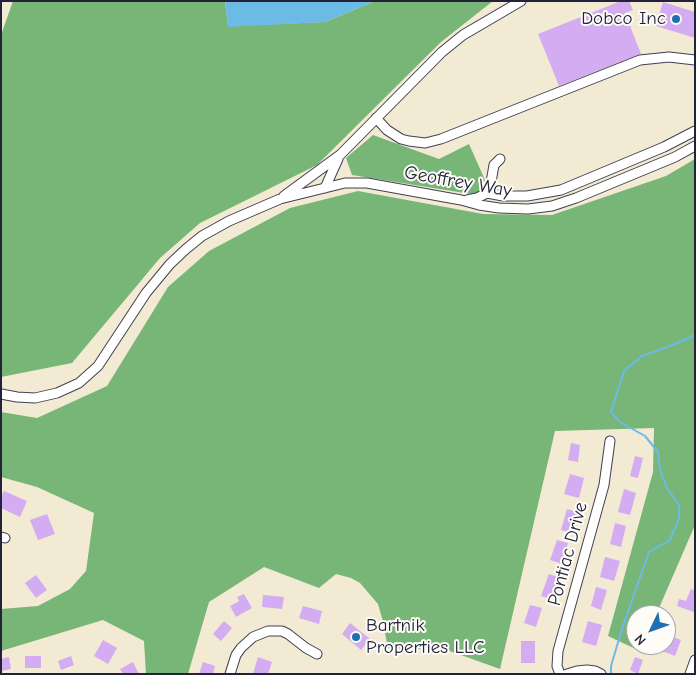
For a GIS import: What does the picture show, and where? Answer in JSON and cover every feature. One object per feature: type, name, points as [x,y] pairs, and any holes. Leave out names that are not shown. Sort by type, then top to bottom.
[{"type":"street","name":"Geoffrey Way","points":[[280,199],[340,155],[442,52],[464,35],[521,1]]},
{"type":"street","points":[[376,118],[401,139],[425,142],[441,139],[640,60],[669,57],[695,60]]},
{"type":"street","points":[[461,200],[477,198],[488,193],[503,196],[527,196],[561,190],[664,147],[695,130]]},
{"type":"street","name":"Geoffrey Way","points":[[1,394],[35,398],[79,383],[98,366],[146,293],[170,264],[186,249],[202,236],[229,221],[280,199],[345,183],[367,183],[499,208],[528,209],[552,206],[675,157],[695,146]]},
{"type":"street","name":"Geoffrey Way","points":[[324,188],[340,155]]},
{"type":"street","points":[[488,193],[494,165],[500,159]]},
{"type":"street","name":"Pontiac Drive","points":[[560,674],[557,666],[558,651],[604,485],[610,441]]},
{"type":"street","points":[[230,674],[236,655],[241,648],[253,637],[268,631],[282,631],[317,654]]},
{"type":"street","points":[[690,674],[695,660]]},
{"type":"street","points":[[567,674],[587,670],[600,674]]},
{"type":"green space","points":[[13,1],[225,1],[228,26],[325,22],[375,1],[493,1],[441,42],[317,165],[200,223],[160,258],[72,363],[1,377],[1,35]]},
{"type":"green space","points":[[373,135],[439,159],[469,144],[485,180],[477,195],[352,175],[346,158]]},
{"type":"green space","points":[[695,159],[695,525],[660,605],[626,605],[626,644],[608,636],[653,472],[654,428],[555,431],[500,669],[447,650],[388,648],[378,604],[360,583],[351,578],[336,574],[319,588],[264,567],[209,602],[188,674],[146,674],[144,641],[103,620],[1,651],[1,609],[38,606],[70,589],[86,571],[94,513],[37,487],[1,477],[1,412],[37,418],[107,386],[168,287],[209,251],[290,208],[358,191],[483,214],[552,215],[666,176]]},
{"type":"water","points":[[225,1],[375,1],[325,22],[228,27]]},
{"type":"building","points":[[621,1],[629,1],[633,10],[625,13],[641,54],[559,86],[538,34]]},
{"type":"building","name":"Dobco Inc","points":[[663,2],[695,12],[695,38],[656,26]]},
{"type":"building","points":[[571,443],[580,445],[578,462],[568,460]]},
{"type":"building","points":[[635,456],[643,458],[638,478],[630,476]]},
{"type":"building","points":[[570,474],[584,478],[579,498],[564,494]]},
{"type":"building","points":[[624,489],[636,493],[630,515],[618,512]]},
{"type":"building","points":[[4,491],[27,501],[20,517],[1,508],[1,497]]},
{"type":"building","points":[[567,509],[577,512],[571,533],[561,530]]},
{"type":"building","points":[[47,514],[55,534],[38,540],[30,520]]},
{"type":"building","points":[[615,523],[626,526],[621,547],[610,544]]},
{"type":"building","points":[[557,540],[568,543],[562,564],[550,560]]},
{"type":"building","points":[[605,557],[620,561],[614,581],[600,577]]},
{"type":"building","points":[[549,574],[558,577],[551,599],[541,596]]},
{"type":"building","points":[[36,575],[47,590],[36,598],[25,583]]},
{"type":"building","points":[[596,587],[607,590],[601,610],[591,606]]},
{"type":"building","points":[[691,589],[695,591],[694,612],[677,606],[679,599],[686,601]]},
{"type":"building","points":[[244,594],[252,608],[236,617],[230,606],[239,601],[237,597]]},
{"type":"building","points":[[263,595],[284,597],[282,609],[262,607]]},
{"type":"building","points":[[530,605],[542,608],[536,627],[524,623]]},
{"type":"building","points":[[303,606],[322,611],[319,624],[299,618]]},
{"type":"building","points":[[224,621],[232,628],[221,641],[213,634]]},
{"type":"building","points":[[588,621],[602,625],[596,646],[582,642]]},
{"type":"building","name":"Bartnik Properties LLC","points":[[350,623],[370,639],[361,650],[342,634]]},
{"type":"building","points":[[676,638],[681,640],[676,653]]},
{"type":"building","points":[[103,640],[117,648],[108,664],[94,656]]},
{"type":"building","points":[[521,641],[535,641],[535,663],[521,663]]},
{"type":"building","points":[[25,656],[41,656],[41,668],[25,668]]},
{"type":"building","points":[[71,656],[74,665],[61,670],[58,661]]},
{"type":"building","points":[[9,657],[11,669],[1,671],[1,659]]},
{"type":"building","points":[[258,657],[272,662],[268,674],[253,674]]},
{"type":"building","points":[[635,657],[643,660],[638,674],[630,670]]},
{"type":"building","points":[[133,662],[139,674],[123,674],[120,669]]},
{"type":"building","points":[[203,662],[215,666],[213,674],[199,674]]},
{"type":"waterway","points":[[611,674],[611,666],[622,629],[649,552],[670,540],[679,519],[679,505],[667,488],[660,470],[658,452],[645,436],[620,422],[611,412],[624,371],[642,356],[695,335]]},
{"type":"place","name":"Dobco Inc","points":[[676,19]]},
{"type":"place","name":"Bartnik Properties LLC","points":[[356,637]]}]
